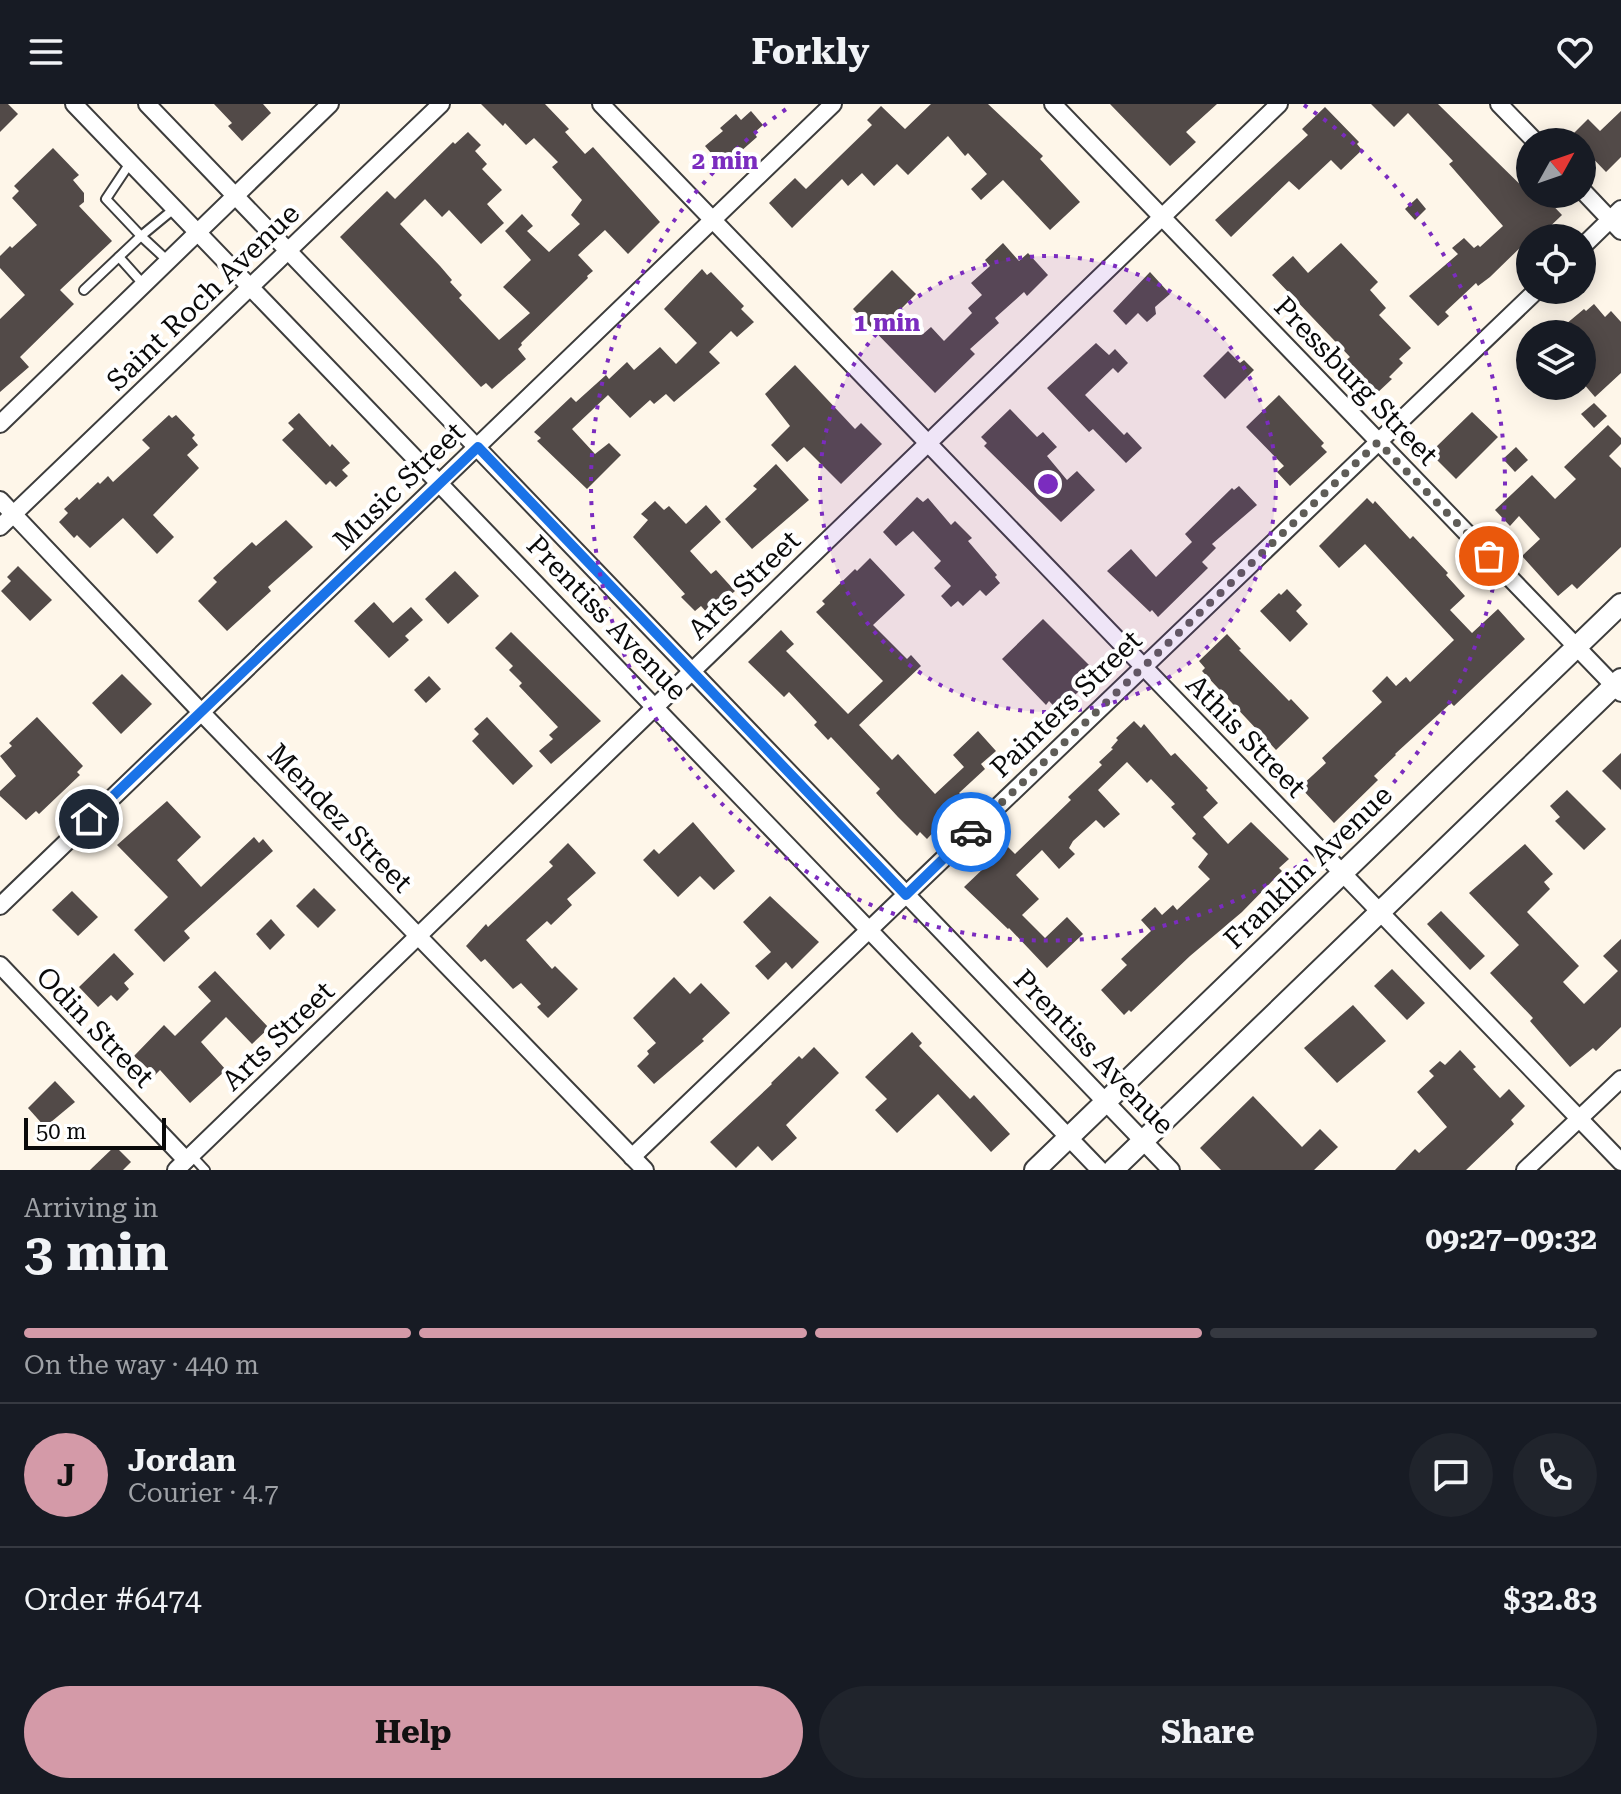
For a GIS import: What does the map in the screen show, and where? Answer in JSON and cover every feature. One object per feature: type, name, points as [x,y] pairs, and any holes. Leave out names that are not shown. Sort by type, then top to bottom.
[{"type":"street","name":"Prentiss Avenue","points":[[74,104],[1100,1170]]},
{"type":"street","name":"Prentiss Avenue","points":[[147,104],[1171,1170]]},
{"type":"street","name":"Saint Roch Avenue","points":[[0,424],[330,104]]},
{"type":"street","name":"Saint Roch Avenue","points":[[0,527],[441,104]]},
{"type":"street","name":"Athis Street","points":[[601,104],[1621,1162]]},
{"type":"street","name":"Music Street","points":[[0,906],[833,104]]},
{"type":"street","name":"Pressburg Street","points":[[1053,104],[1577,647],[1619,686]]},
{"type":"street","name":"Arts Street","points":[[184,1162],[1279,104]]},
{"type":"street","points":[[1499,104],[1522,128]]},
{"type":"street","points":[[1596,202],[1617,220],[1596,236]]},
{"type":"street","name":"Painters Street","points":[[632,1157],[1522,304]]},
{"type":"street","name":"Mendez Street","points":[[0,500],[645,1170]]},
{"type":"street","name":"Franklin Avenue","points":[[1035,1170],[1621,604]]},
{"type":"street","points":[[1113,1170],[1619,686]]},
{"type":"street","name":"Odin Street","points":[[0,965],[184,1162]]},
{"type":"street","points":[[1525,1170],[1621,1079]]},
{"type":"lane","points":[[130,163],[106,199],[168,261]]},
{"type":"lane","points":[[84,290],[175,208]]},
{"type":"lane","points":[[119,257],[144,285]]},
{"type":"lane","points":[[184,1162],[205,1170]]},
{"type":"building","points":[[0,104],[8,104],[18,114],[0,132]]},
{"type":"building","points":[[214,104],[263,104],[271,113],[242,141],[228,126],[232,123]]},
{"type":"building","points":[[481,104],[545,104],[569,129],[565,132],[585,154],[593,147],[660,222],[628,254],[605,230],[578,255],[593,271],[521,343],[518,349],[526,359],[492,389],[486,383],[481,387],[340,237],[387,191],[395,199],[453,142],[455,144],[468,132],[481,145],[475,151],[487,164],[482,169],[502,190],[487,204],[504,223],[481,244],[449,210],[442,217],[425,199],[400,224],[452,280],[450,282],[462,295],[459,298],[499,340],[530,313],[503,287],[531,260],[505,231],[522,214],[533,226],[527,231],[549,252],[580,224],[571,215],[582,200],[552,167],[558,162],[534,138],[526,145]]},
{"type":"building","points":[[931,104],[988,104],[1043,156],[1040,159],[1080,202],[1050,230],[1003,180],[981,200],[971,189],[987,174],[968,153],[965,156],[948,136],[908,175],[897,164],[874,186],[862,173],[848,186],[842,179],[792,228],[769,203],[795,178],[806,189],[872,125],[867,120],[881,106],[905,129]]},
{"type":"building","points":[[1110,104],[1217,104],[1186,132],[1196,142],[1170,166]]},
{"type":"building","points":[[1371,104],[1438,104],[1516,180],[1516,208],[1555,208],[1562,215],[1553,224],[1516,224],[1516,252],[1490,277],[1478,286],[1476,283],[1445,312],[1449,316],[1438,326],[1409,296],[1458,254],[1452,248],[1464,238],[1474,248],[1480,247],[1503,226],[1449,164],[1453,161],[1408,113],[1394,127]]},
{"type":"building","points":[[1325,107],[1359,142],[1357,144],[1362,150],[1341,170],[1331,160],[1299,190],[1289,181],[1231,237],[1215,220],[1308,135],[1302,129]]},
{"type":"building","points":[[751,111],[763,125],[754,133],[757,137],[723,167],[705,146],[723,131],[720,128],[736,114],[741,120]]},
{"type":"building","points":[[1621,111],[1621,157],[1606,172],[1596,162],[1596,128],[1579,128],[1588,119],[1600,131]]},
{"type":"building","points":[[53,148],[79,175],[73,180],[84,193],[84,202],[79,206],[112,241],[60,290],[74,304],[20,357],[29,367],[0,392],[0,319],[25,295],[0,268],[0,256],[37,225],[12,198],[19,191],[14,186]]},
{"type":"building","points":[[1417,198],[1426,209],[1415,220],[1405,209]]},
{"type":"building","points":[[1003,243],[1019,261],[1028,253],[1048,275],[1027,296],[1024,292],[995,318],[999,323],[970,349],[975,354],[935,393],[853,309],[892,270],[916,294],[900,310],[923,334],[931,327],[944,341],[972,313],[968,308],[982,295],[971,283],[990,266],[985,260]]},
{"type":"building","points":[[1341,243],[1378,282],[1370,290],[1386,308],[1379,315],[1411,348],[1399,359],[1403,363],[1389,377],[1392,379],[1375,395],[1344,362],[1350,357],[1272,275],[1293,256],[1308,273]]},
{"type":"building","points":[[702,269],[707,275],[711,272],[744,306],[741,309],[754,322],[737,337],[731,331],[709,352],[720,363],[674,402],[666,394],[654,404],[650,400],[630,418],[608,395],[572,429],[595,454],[609,443],[621,455],[587,489],[537,441],[541,438],[534,432],[571,397],[576,402],[606,375],[609,379],[627,362],[634,370],[660,347],[676,364],[697,343],[664,309]]},
{"type":"building","points":[[1150,272],[1170,294],[1155,307],[1156,314],[1147,322],[1138,313],[1126,325],[1113,311]]},
{"type":"building","points":[[1594,304],[1605,317],[1611,311],[1621,322],[1621,373],[1596,396],[1596,320],[1571,320],[1584,309],[1586,311]]},
{"type":"building","points":[[1096,343],[1109,355],[1115,349],[1128,363],[1118,373],[1113,368],[1085,395],[1124,435],[1127,432],[1142,448],[1126,463],[1093,429],[1089,432],[1047,388]]},
{"type":"building","points":[[1228,351],[1240,363],[1244,360],[1254,370],[1225,399],[1203,376]]},
{"type":"building","points":[[795,365],[855,429],[861,423],[882,444],[841,484],[804,447],[787,462],[771,445],[790,426],[765,394]]},
{"type":"building","points":[[1279,395],[1324,443],[1321,446],[1327,452],[1290,486],[1277,472],[1284,466],[1246,427]]},
{"type":"building","points":[[1594,403],[1607,416],[1594,428],[1581,414]]},
{"type":"building","points":[[1010,409],[1037,437],[1043,432],[1057,447],[1047,456],[1067,480],[1077,471],[1095,490],[1061,522],[984,446],[987,443],[981,437]]},
{"type":"building","points":[[1472,412],[1498,437],[1456,479],[1433,456],[1438,451],[1435,448]]},
{"type":"building","points":[[299,413],[330,447],[332,444],[350,463],[342,470],[348,476],[336,487],[330,481],[326,485],[282,440],[294,429],[288,423]]},
{"type":"building","points":[[169,415],[172,418],[176,415],[195,435],[192,438],[198,445],[187,455],[199,468],[153,515],[174,537],[157,554],[123,518],[90,548],[77,535],[74,538],[59,522],[68,513],[64,509],[108,476],[113,482],[150,448],[142,440]]},
{"type":"building","points":[[1608,425],[1621,438],[1621,444],[1609,456],[1621,468],[1621,547],[1577,589],[1572,584],[1558,596],[1522,556],[1540,539],[1519,516],[1510,526],[1495,510],[1532,475],[1555,499],[1576,479],[1564,467]]},
{"type":"building","points":[[1516,447],[1528,460],[1515,472],[1503,459]]},
{"type":"building","points":[[776,464],[809,500],[752,549],[725,519],[757,489],[753,486]]},
{"type":"building","points":[[1239,486],[1257,505],[1212,544],[1216,548],[1202,562],[1208,568],[1158,617],[1107,571],[1131,549],[1156,577],[1192,542],[1185,534],[1232,488],[1234,490]]},
{"type":"building","points":[[917,497],[923,502],[928,498],[951,525],[955,521],[972,538],[968,541],[997,575],[995,577],[1000,583],[986,596],[980,590],[963,606],[958,601],[951,607],[941,596],[951,586],[934,568],[941,561],[913,531],[896,546],[883,532]]},
{"type":"building","points":[[1367,498],[1373,504],[1375,501],[1410,539],[1413,536],[1448,573],[1446,575],[1465,596],[1450,610],[1472,633],[1498,609],[1525,639],[1454,706],[1451,703],[1395,754],[1374,776],[1378,780],[1334,823],[1300,787],[1326,763],[1322,758],[1382,702],[1372,691],[1387,676],[1396,686],[1406,677],[1410,682],[1454,640],[1365,544],[1339,568],[1319,546]]},
{"type":"building","points":[[655,501],[664,510],[669,506],[686,524],[706,505],[721,522],[690,551],[711,574],[716,570],[735,591],[709,615],[701,606],[695,611],[681,597],[685,594],[633,537],[648,520],[641,514]]},
{"type":"building","points":[[286,520],[313,547],[268,587],[271,591],[227,631],[198,601],[217,582],[213,578],[252,542],[256,546]]},
{"type":"building","points":[[870,558],[905,595],[873,625],[907,659],[911,655],[921,666],[859,725],[892,760],[898,754],[935,794],[964,767],[953,755],[978,731],[996,751],[981,764],[985,769],[959,793],[965,798],[927,839],[920,832],[917,836],[898,817],[876,793],[880,789],[831,737],[828,740],[814,725],[817,722],[789,692],[784,697],[748,662],[781,630],[794,644],[786,651],[848,714],[883,681],[816,612],[825,604],[822,601]]},
{"type":"building","points":[[18,566],[52,600],[30,621],[1,591],[11,581],[7,577]]},
{"type":"building","points":[[455,571],[479,596],[448,624],[425,599]]},
{"type":"building","points":[[1287,589],[1302,605],[1296,611],[1308,624],[1290,642],[1260,611]]},
{"type":"building","points":[[374,602],[393,623],[411,607],[423,620],[405,636],[409,640],[389,658],[354,621]]},
{"type":"building","points":[[1043,619],[1097,673],[1073,697],[1077,701],[1062,715],[1049,701],[1046,705],[1002,659]]},
{"type":"building","points":[[511,632],[601,721],[551,764],[539,751],[553,739],[549,735],[558,727],[519,686],[522,683],[509,670],[513,666],[495,648]]},
{"type":"building","points":[[1227,634],[1239,650],[1309,718],[1276,750],[1202,671],[1205,668],[1199,661]]},
{"type":"building","points":[[122,674],[152,704],[121,734],[92,703]]},
{"type":"building","points":[[429,676],[441,689],[426,703],[414,690]]},
{"type":"building","points":[[37,717],[83,766],[77,772],[80,775],[39,814],[36,811],[26,820],[0,796],[0,791],[16,776],[0,756],[12,746],[9,743]]},
{"type":"building","points":[[487,717],[533,766],[513,785],[472,741],[479,734],[474,729]]},
{"type":"building","points":[[1134,721],[1141,728],[1144,724],[1171,756],[1175,753],[1208,788],[1206,790],[1218,803],[1203,817],[1228,844],[1251,822],[1289,859],[1279,868],[1282,871],[1242,912],[1124,1015],[1101,990],[1127,965],[1121,959],[1151,931],[1141,920],[1155,907],[1162,915],[1173,905],[1177,910],[1210,879],[1198,867],[1208,854],[1192,838],[1196,834],[1171,807],[1175,804],[1151,779],[1147,783],[1127,762],[1098,790],[1120,814],[1104,828],[1096,820],[1073,841],[1069,848],[1075,854],[1059,869],[1042,850],[1016,875],[1039,899],[1022,915],[1045,938],[1067,917],[1083,934],[1047,968],[964,887],[1007,846],[1015,854],[1071,800],[1068,797],[1102,765],[1099,762],[1113,749],[1118,740],[1116,738]]},
{"type":"building","points":[[1621,753],[1621,790],[1602,771]]},
{"type":"building","points":[[1567,790],[1606,829],[1584,850],[1555,821],[1560,817],[1550,806]]},
{"type":"building","points":[[167,801],[201,837],[177,860],[201,887],[254,837],[259,843],[263,839],[273,851],[184,931],[190,938],[164,962],[134,930],[168,897],[117,845]]},
{"type":"building","points":[[693,822],[735,871],[714,890],[700,876],[678,897],[643,860],[654,849],[659,854]]},
{"type":"building","points":[[568,843],[596,873],[567,899],[572,905],[551,925],[547,921],[526,940],[552,969],[555,966],[578,989],[548,1018],[537,1007],[541,1004],[521,983],[513,989],[485,959],[481,962],[466,946],[486,924],[488,927],[553,866],[549,862]]},
{"type":"building","points":[[1525,844],[1553,874],[1544,882],[1550,889],[1527,912],[1579,966],[1563,982],[1584,1004],[1618,971],[1603,956],[1621,939],[1621,1027],[1596,1051],[1593,1048],[1570,1067],[1530,1021],[1533,1018],[1490,973],[1519,945],[1469,893]]},
{"type":"building","points":[[314,888],[336,910],[318,928],[296,906]]},
{"type":"building","points":[[72,891],[98,917],[78,936],[52,910]]},
{"type":"building","points":[[770,896],[819,942],[792,969],[786,962],[768,980],[755,966],[771,952],[743,922]]},
{"type":"building","points":[[1441,911],[1485,956],[1470,970],[1427,924]]},
{"type":"building","points":[[271,919],[285,935],[270,950],[256,934]]},
{"type":"building","points":[[114,953],[134,974],[124,983],[129,989],[117,1001],[111,995],[98,1007],[79,987]]},
{"type":"building","points":[[1392,969],[1425,1003],[1407,1020],[1374,986]]},
{"type":"building","points":[[215,971],[269,1028],[252,1044],[226,1017],[201,1042],[226,1070],[190,1103],[160,1070],[155,1075],[134,1056],[164,1025],[175,1036],[211,1001],[198,987]]},
{"type":"building","points":[[674,977],[690,994],[701,983],[730,1013],[702,1039],[704,1041],[654,1084],[637,1066],[656,1043],[633,1018]]},
{"type":"building","points":[[1353,1005],[1386,1041],[1337,1083],[1304,1048]]},
{"type":"building","points":[[912,1032],[922,1043],[919,1046],[970,1099],[974,1095],[1010,1134],[991,1152],[938,1094],[897,1133],[875,1110],[887,1099],[865,1077]]},
{"type":"building","points":[[814,1047],[839,1073],[786,1125],[797,1138],[772,1161],[758,1146],[736,1168],[710,1142],[799,1056],[802,1059]]},
{"type":"building","points":[[1460,1050],[1500,1098],[1509,1089],[1525,1106],[1511,1120],[1514,1124],[1466,1170],[1395,1170],[1415,1149],[1419,1153],[1447,1127],[1417,1092],[1434,1076],[1429,1071],[1440,1061],[1445,1065]]},
{"type":"building","points":[[55,1081],[75,1102],[45,1127],[28,1108]]},
{"type":"building","points":[[1253,1096],[1302,1147],[1320,1129],[1338,1147],[1314,1170],[1221,1170],[1200,1148]]},
{"type":"building","points":[[115,1146],[131,1162],[123,1170],[90,1170]]},
{"type":"way so far","points":[[971,832],[1378,442],[1489,556]]},
{"type":"route","points":[[89,819],[478,447],[906,895],[971,832]]}]
